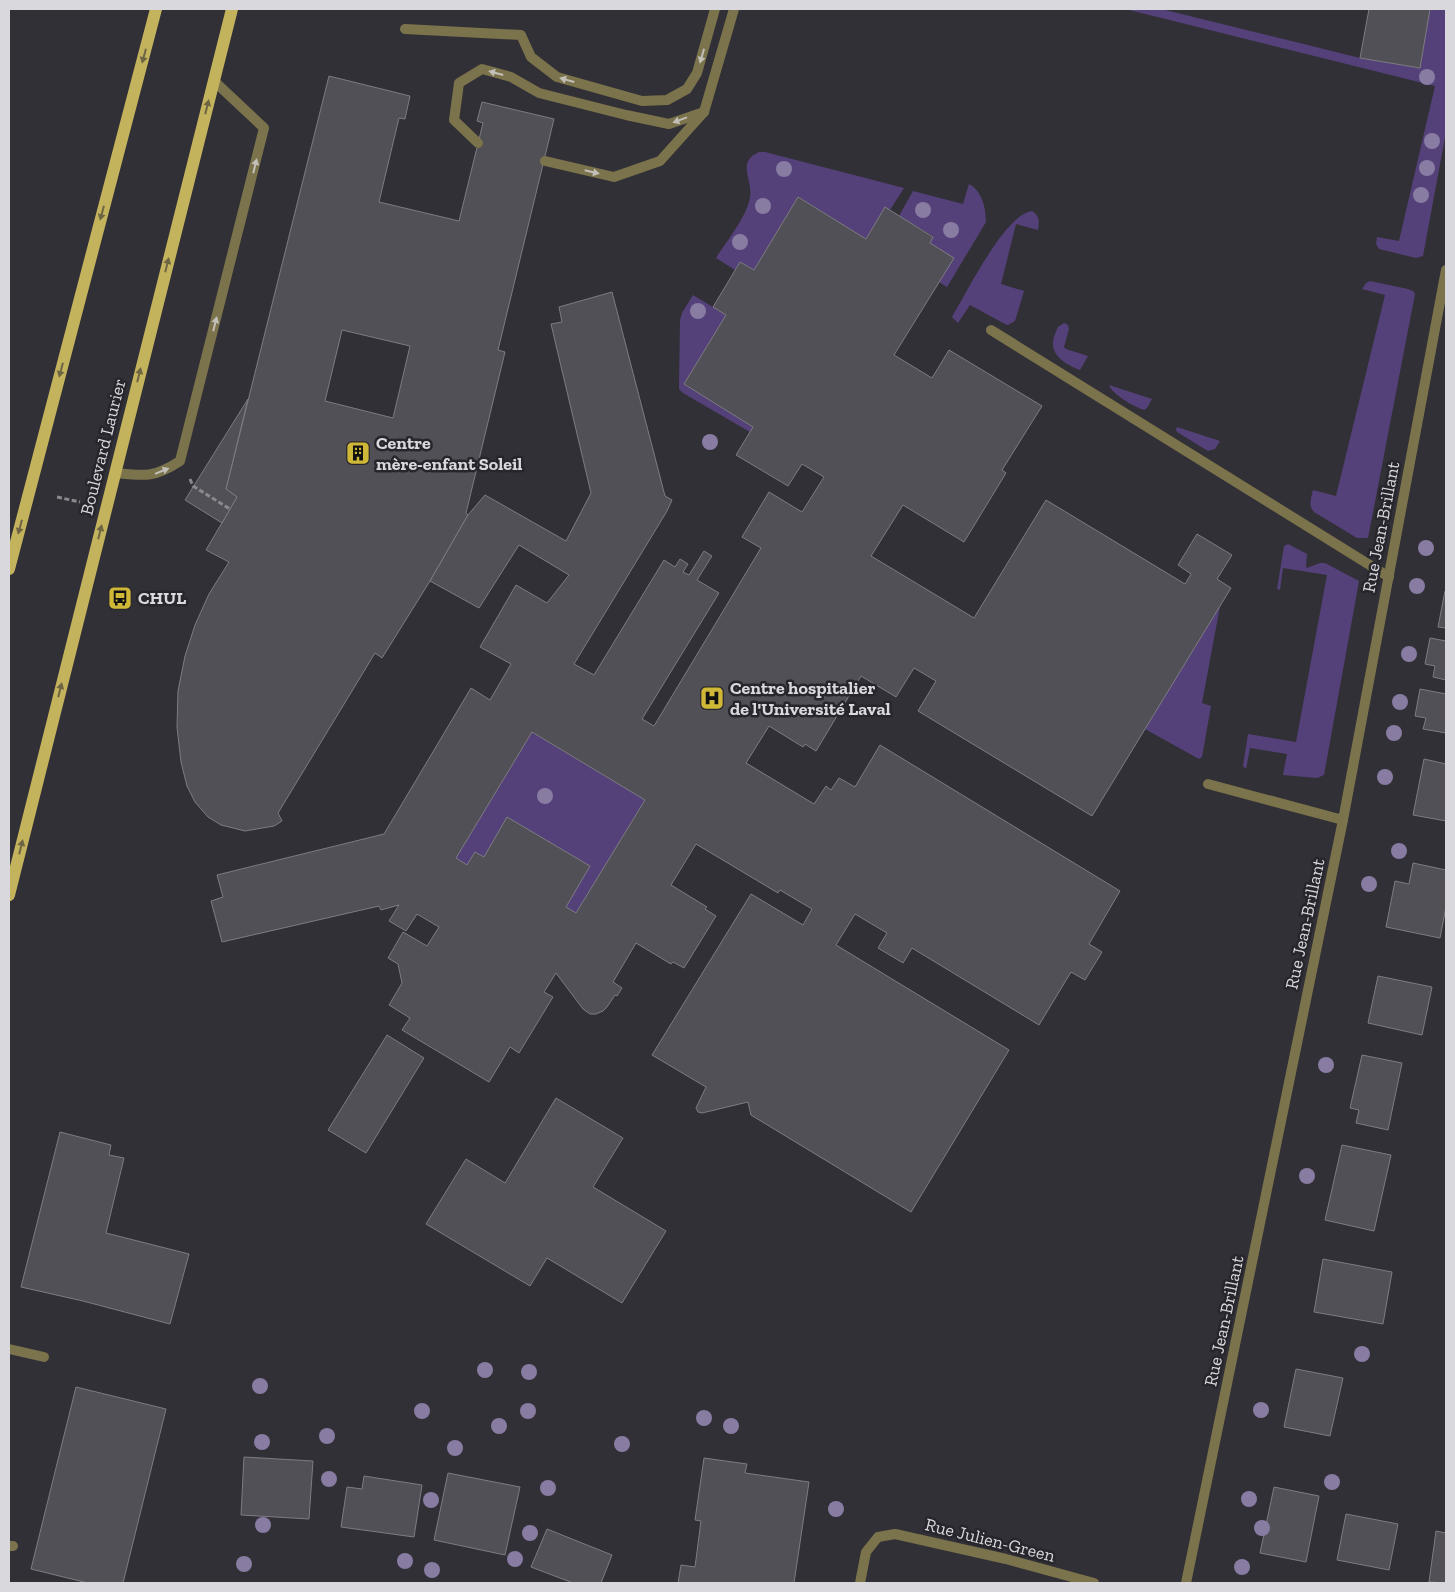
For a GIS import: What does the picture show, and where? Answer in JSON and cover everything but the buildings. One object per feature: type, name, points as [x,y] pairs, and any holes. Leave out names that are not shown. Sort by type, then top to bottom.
[{"type":"main road","points":[[9,570],[156,9]]},
{"type":"main road","name":"Boulevard Laurier","points":[[9,895],[232,9]]},
{"type":"street","points":[[405,29],[521,35],[531,57],[558,77],[642,101],[667,100],[687,89],[697,73],[715,9]]},
{"type":"street","points":[[544,161],[614,177],[660,161],[704,112],[734,9]]},
{"type":"street","points":[[478,143],[454,120],[459,83],[482,69],[511,76],[540,93],[669,124],[704,112]]},
{"type":"street","points":[[115,473],[146,476],[165,471],[180,461],[185,442],[264,128],[214,81]]},
{"type":"street","name":"Rue Jean-Brillant","points":[[1186,1583],[1343,820],[1446,270]]},
{"type":"street","points":[[991,330],[1388,577]]},
{"type":"street","points":[[1208,784],[1343,820]]},
{"type":"street","points":[[9,1349],[44,1357]]},
{"type":"street","name":"Rue Julien-Green","points":[[860,1583],[866,1552],[878,1537],[895,1534],[1006,1559],[1094,1583]]},
{"type":"path","points":[[193,486],[230,509]]},
{"type":"path","points":[[57,497],[80,502]]},
{"type":"shaded area","points":[[1125,9],[1161,9],[1360,58],[1420,68],[1430,9],[1446,9],[1446,132],[1423,256],[1416,258],[1379,249],[1376,244],[1377,237],[1399,241],[1435,86]]},
{"type":"shaded area","points":[[759,152],[904,188],[890,210],[885,208],[866,239],[798,197],[754,270],[740,262],[735,270],[716,258],[745,212],[750,197],[747,172],[748,161]]},
{"type":"shaded area","points":[[969,184],[980,195],[986,222],[947,287],[939,282],[953,258],[930,243],[933,236],[899,216],[913,191],[963,204]]},
{"type":"shaded area","points":[[1032,211],[1038,219],[1038,230],[1016,224],[1001,284],[1024,291],[1015,321],[1008,325],[1005,324],[970,305],[958,323],[952,317],[987,256],[1021,215]]},
{"type":"shaded area","points":[[1370,281],[1408,289],[1415,294],[1368,538],[1357,538],[1314,512],[1310,502],[1313,490],[1336,496],[1385,295],[1362,289]]},
{"type":"shaded area","points":[[693,295],[726,315],[684,384],[753,427],[750,432],[679,389],[680,320]]},
{"type":"shaded area","points":[[1064,323],[1068,325],[1069,329],[1064,347],[1088,356],[1080,370],[1058,357],[1053,348],[1053,341],[1058,327]]},
{"type":"shaded area","points":[[1109,385],[1152,399],[1144,410],[1124,400]]},
{"type":"shaded area","points":[[1177,427],[1220,441],[1215,449],[1208,451],[1177,432]]},
{"type":"shaded area","points":[[1288,544],[1307,554],[1307,568],[1325,563],[1359,581],[1324,775],[1317,778],[1283,775],[1287,754],[1250,748],[1246,769],[1243,766],[1248,734],[1296,742],[1327,575],[1283,568],[1280,590],[1277,589],[1284,546]]},
{"type":"shaded area","points":[[1220,606],[1202,703],[1211,706],[1202,757],[1199,759],[1145,729]]},
{"type":"shaded area","points":[[532,732],[645,800],[576,913],[484,857],[467,865],[456,858]]},
{"type":"place","name":"Centre mère-enfant Soleil","points":[[358,453]]},
{"type":"place","name":"CHUL","points":[[120,598]]},
{"type":"place","name":"Centre hospitalier de l'Université Laval","points":[[712,698]]}]
